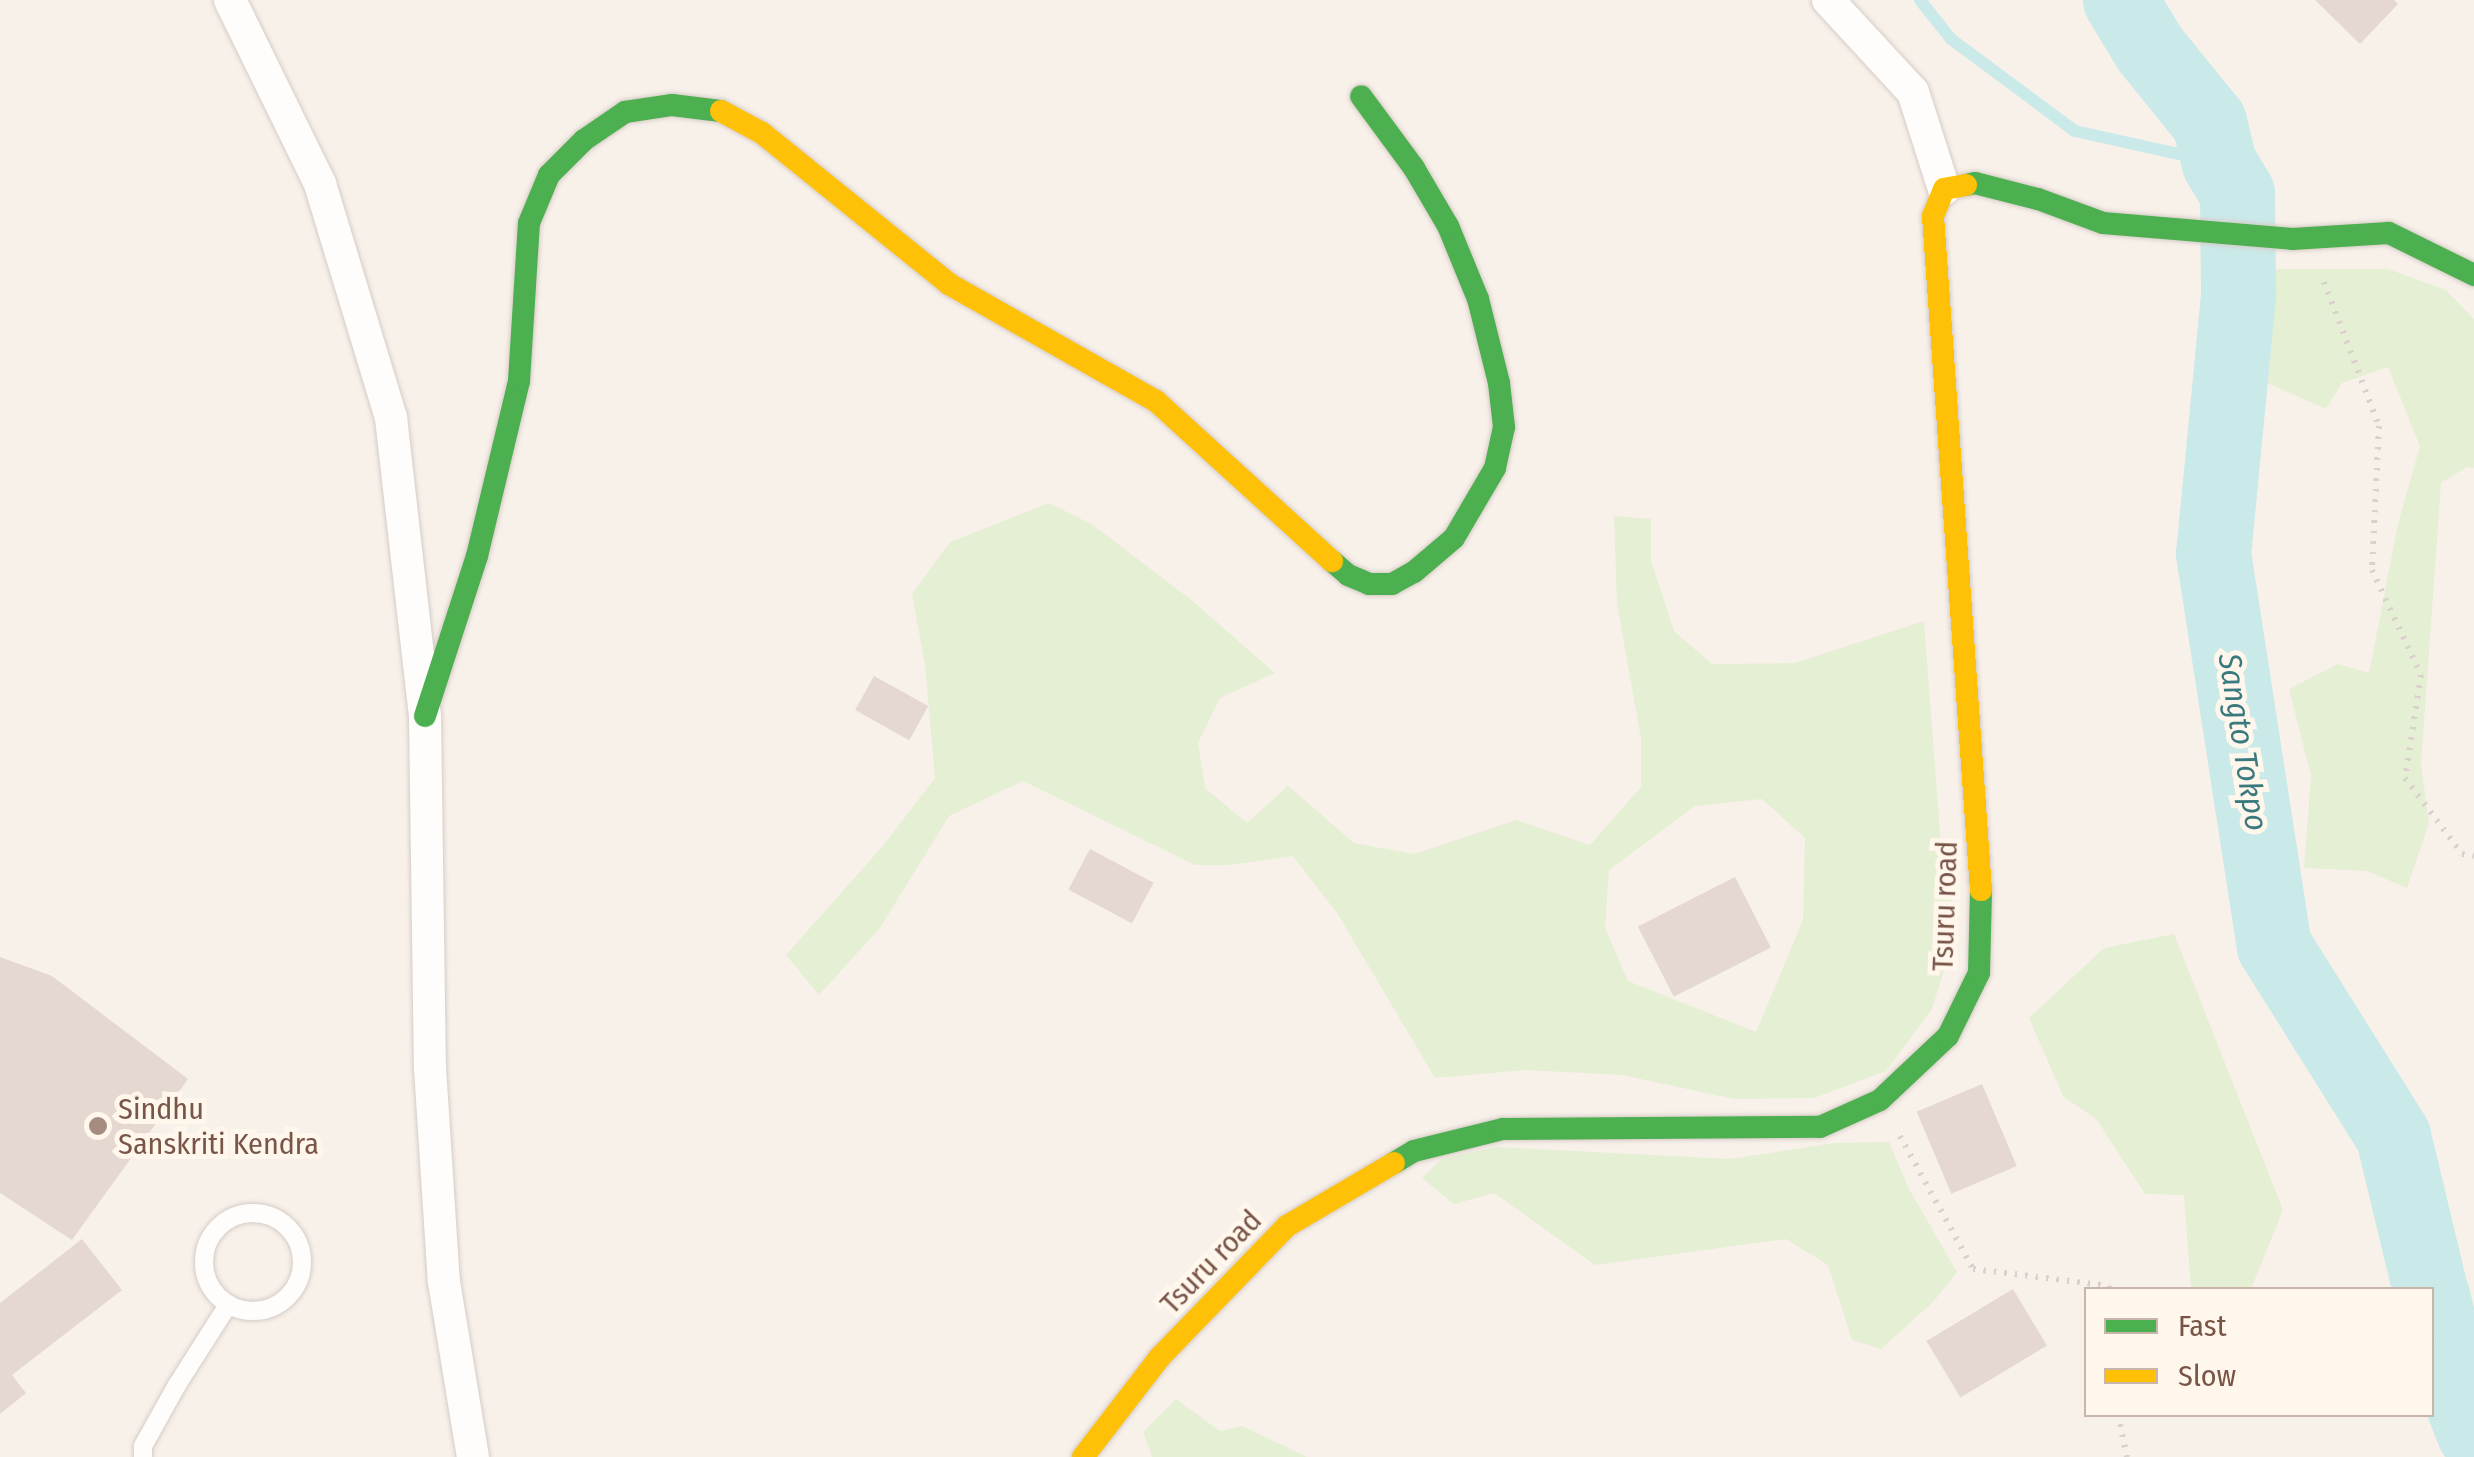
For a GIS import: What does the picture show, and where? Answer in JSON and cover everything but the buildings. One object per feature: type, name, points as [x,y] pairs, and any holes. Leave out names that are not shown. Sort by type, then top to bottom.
[{"type":"main road","points":[[425,716],[477,556],[519,381],[529,223],[549,174],[584,140],[625,112],[656,107],[719,110],[762,133],[949,284],[1156,401],[1348,575],[1369,584],[1392,584],[1414,572],[1454,538],[1495,468],[1504,427],[1499,383],[1478,299],[1448,226],[1414,168],[1361,96]]},
{"type":"main road","points":[[1944,189],[1975,183],[2038,199],[2103,223],[2194,234],[2300,239],[2389,233],[2474,275]]},
{"type":"main road","name":"Tsuru road","points":[[1083,1457],[1160,1357],[1286,1226],[1414,1151],[1504,1129],[1820,1127],[1880,1100],[1948,1036],[1980,974],[1980,861],[1932,216],[1944,189]]},
{"type":"street","points":[[230,0],[320,184],[392,418],[425,716],[430,1068],[444,1282],[474,1457]]},
{"type":"street","points":[[1828,0],[1913,92],[1944,189]]},
{"type":"lane","points":[[256,1212],[277,1219],[294,1234],[302,1254],[300,1277],[290,1296],[271,1308],[249,1312],[228,1305],[212,1290],[204,1270],[211,1238],[234,1216],[256,1212]]},
{"type":"lane","points":[[143,1457],[143,1446],[177,1385],[228,1305]]},
{"type":"path","points":[[2300,239],[2379,426],[2372,570],[2421,675],[2406,778],[2462,854],[2474,856]]},
{"type":"path","points":[[1880,1100],[1973,1269],[2090,1287]]},
{"type":"path","points":[[2119,1417],[2127,1457]]},
{"type":"green space","points":[[2276,269],[2388,269],[2446,290],[2474,319],[2474,468],[2467,467],[2441,483],[2421,764],[2429,823],[2407,888],[2367,871],[2304,868],[2311,776],[2289,689],[2338,664],[2369,673],[2398,524],[2420,446],[2388,367],[2342,383],[2326,409],[2267,383]]},
{"type":"green space","points":[[1049,503],[1093,525],[1190,599],[1275,673],[1220,698],[1198,743],[1205,788],[1247,823],[1288,786],[1354,843],[1414,854],[1516,820],[1590,845],[1641,787],[1641,739],[1617,604],[1614,516],[1651,519],[1651,561],[1674,631],[1712,664],[1795,663],[1924,621],[1943,872],[1959,922],[1932,1009],[1886,1071],[1814,1098],[1734,1099],[1622,1075],[1526,1070],[1435,1078],[1337,913],[1293,856],[1229,865],[1195,865],[1023,781],[949,816],[880,928],[819,995],[786,955],[882,847],[935,778],[925,665],[912,594],[950,542]],"holes":[[[1762,799],[1805,838],[1803,920],[1756,1032],[1628,981],[1605,928],[1609,870],[1695,806]]]},
{"type":"green space","points":[[2174,934],[2283,1210],[2252,1287],[2191,1287],[2184,1195],[2145,1194],[2097,1120],[2063,1096],[2029,1018],[2104,948]]},
{"type":"green space","points":[[1889,1142],[1909,1189],[1957,1272],[1934,1301],[1881,1349],[1852,1340],[1828,1265],[1786,1239],[1595,1265],[1494,1193],[1454,1204],[1422,1178],[1442,1159],[1496,1147],[1730,1159],[1835,1143]]},
{"type":"green space","points":[[1176,1399],[1220,1431],[1242,1426],[1307,1457],[1152,1457],[1143,1432]]},
{"type":"waterway","points":[[1920,0],[1951,39],[2075,131],[2219,163]]},
{"type":"waterway","name":"Sangto Tokpo","points":[[2120,0],[2149,48],[2209,122],[2219,163],[2237,193],[2238,295],[2213,553],[2274,946],[2393,1136],[2429,1287]]},
{"type":"waterway","name":"Sangto Tokpo","points":[[2434,1303],[2451,1375],[2474,1433]]},
{"type":"traffic: fast","points":[[1332,561],[1348,575],[1369,584],[1392,584],[1414,572],[1454,538],[1495,468],[1504,427],[1499,383],[1478,299],[1448,226],[1414,168],[1361,96]]},
{"type":"traffic: fast","points":[[425,716],[477,556],[519,381],[529,223],[549,175],[584,140],[625,112],[672,105],[721,111]]},
{"type":"traffic: fast","points":[[1966,185],[1975,183],[2038,199],[2103,223],[2292,239],[2389,233],[2474,275]]},
{"type":"traffic: fast","points":[[1394,1163],[1414,1151],[1503,1129],[1820,1127],[1880,1100],[1948,1036],[1979,973],[1981,890]]},
{"type":"traffic: slow","points":[[721,111],[762,133],[949,284],[1156,401],[1332,561]]},
{"type":"traffic: slow","points":[[1966,185],[1944,189],[1933,216],[1981,890]]},
{"type":"traffic: slow","points":[[1083,1457],[1160,1357],[1287,1226],[1394,1163]]},
{"type":"place","name":"Sindhu Sanskriti Kendra","points":[[98,1126]]}]
